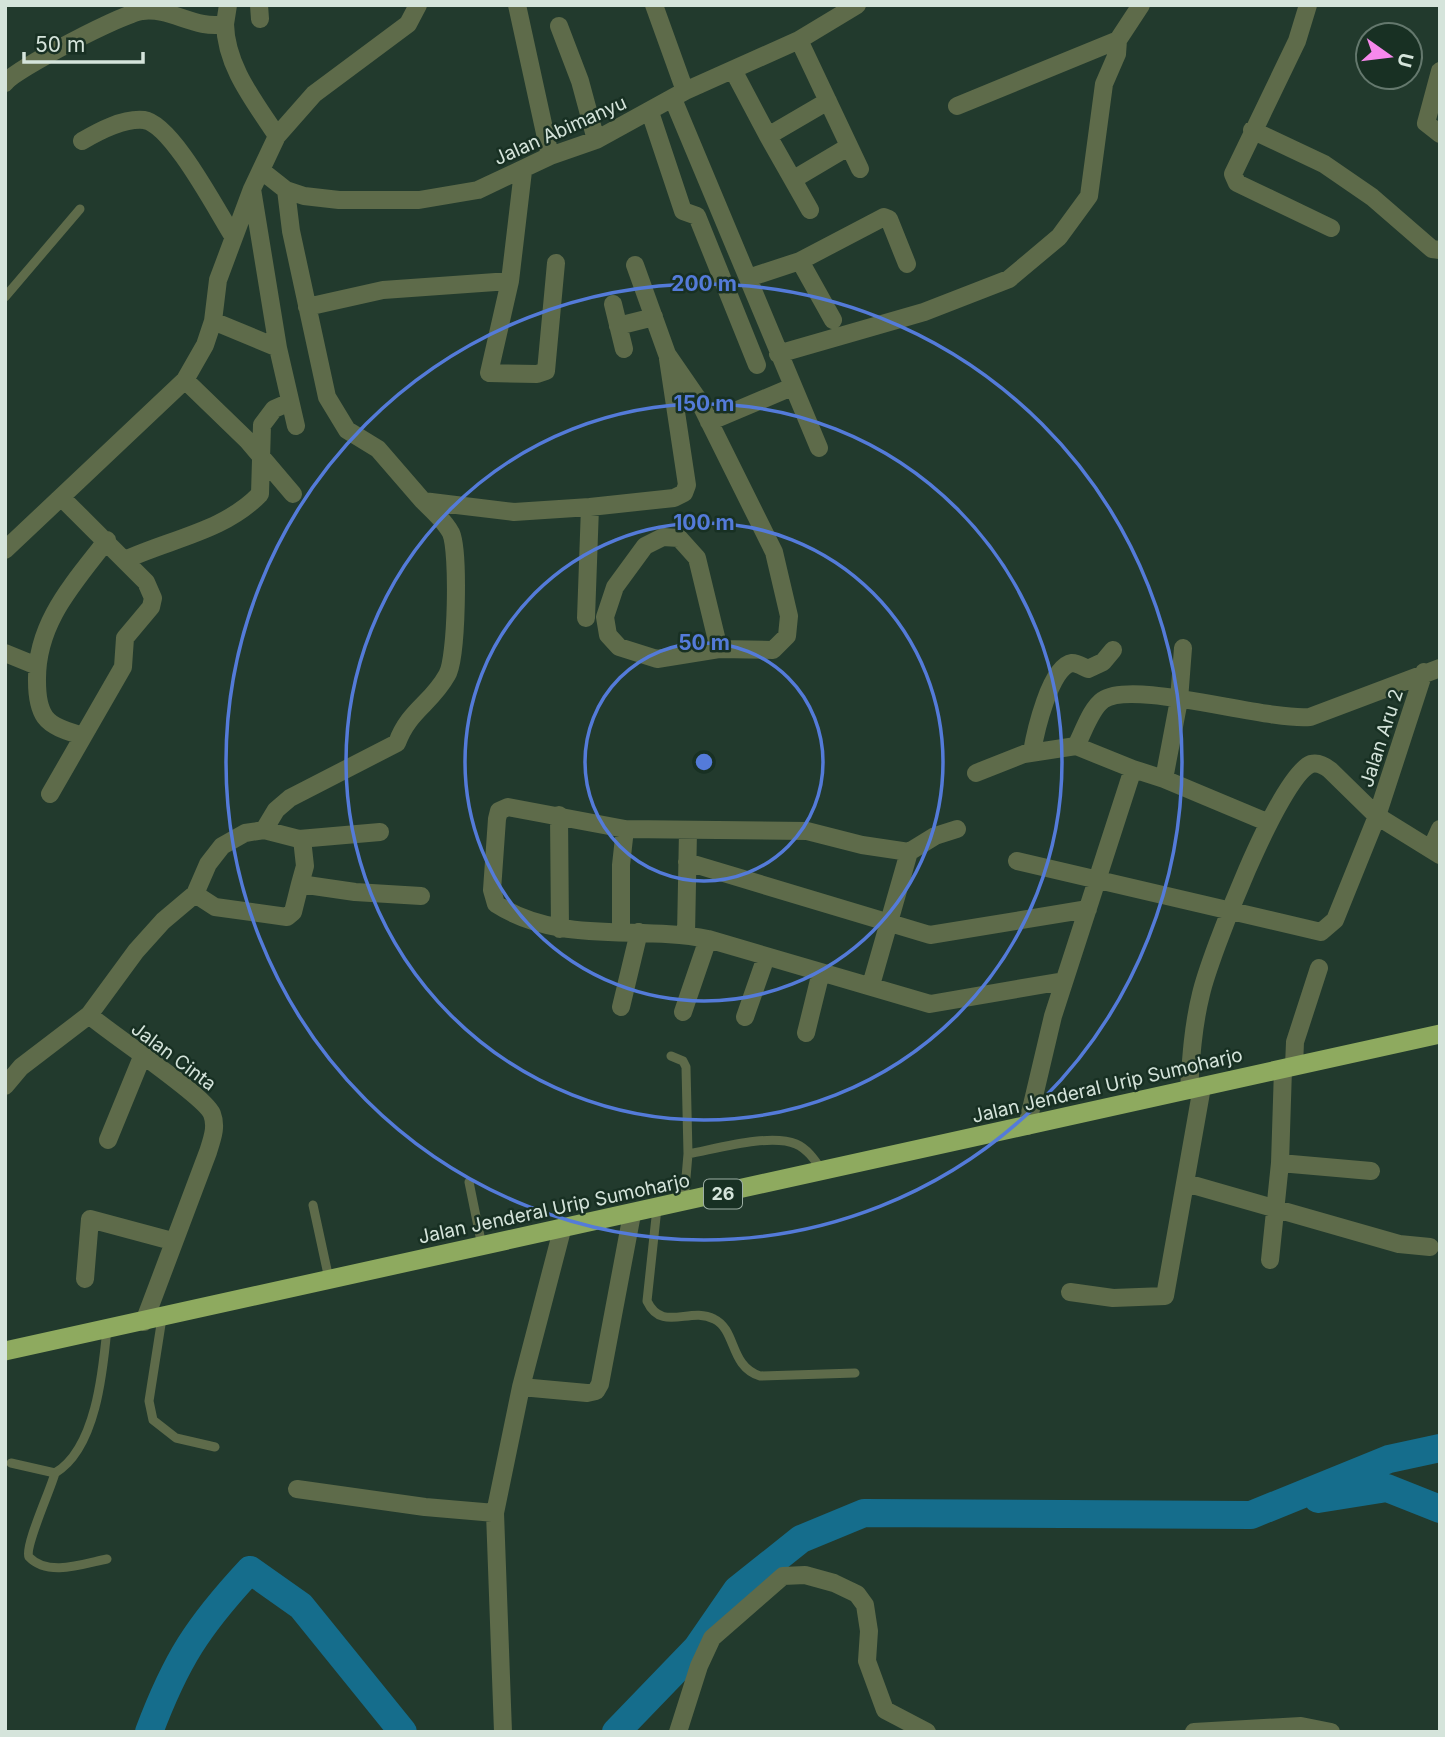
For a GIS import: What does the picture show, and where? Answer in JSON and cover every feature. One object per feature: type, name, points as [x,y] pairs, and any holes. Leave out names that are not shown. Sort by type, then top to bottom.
[{"type":"highway","name":"Jalan Jenderal Urip Sumoharjo","points":[[5,1351],[1440,1034]]},
{"type":"street","points":[[228,5],[225,24],[228,52],[235,68],[278,136]]},
{"type":"street","points":[[5,551],[63,499],[185,380],[198,360],[213,321],[218,280],[233,236],[278,136],[299,109],[335,76],[408,24],[418,5]]},
{"type":"street","points":[[517,5],[550,156]]},
{"type":"street","points":[[654,5],[679,96],[778,354],[819,448]]},
{"type":"street","name":"Jalan Abimanyu","points":[[262,172],[286,190],[304,196],[339,200],[419,200],[478,190],[550,156],[596,140],[679,96],[799,40],[835,10],[857,5]]},
{"type":"street","points":[[778,354],[924,313],[1009,279],[1059,237],[1089,196],[1098,111],[1118,40],[1141,5]]},
{"type":"street","points":[[1308,5],[1297,41],[1233,174],[1237,183],[1331,228]]},
{"type":"street","points":[[5,83],[11,76],[43,57],[141,10],[165,13],[211,27],[225,24]]},
{"type":"street","points":[[559,26],[580,81],[596,140]]},
{"type":"street","points":[[799,40],[860,169]]},
{"type":"street","points":[[957,106],[1118,40]]},
{"type":"street","points":[[733,70],[810,210]]},
{"type":"street","points":[[1440,71],[1426,123],[1440,134]]},
{"type":"street","points":[[768,136],[828,101]]},
{"type":"street","points":[[650,112],[682,211],[697,216],[757,365]]},
{"type":"street","points":[[82,141],[125,122],[143,120],[158,126],[172,141],[233,236]]},
{"type":"street","points":[[1252,130],[1324,164],[1372,197],[1432,249],[1440,250]]},
{"type":"street","points":[[794,179],[848,146]]},
{"type":"street","points":[[523,171],[510,281],[489,373],[537,374],[546,371],[556,263]]},
{"type":"street","points":[[252,189],[278,348],[296,426]]},
{"type":"street","points":[[264,830],[276,810],[290,799],[397,743],[405,722],[429,700],[448,674],[454,653],[456,555],[450,533],[378,449],[347,430],[327,397],[307,307],[286,190]]},
{"type":"street","points":[[748,278],[800,261],[884,217],[889,219],[907,264]]},
{"type":"street","points":[[800,261],[833,320]]},
{"type":"street","points":[[423,501],[514,512],[674,498],[684,493],[688,474],[667,354],[635,265]]},
{"type":"street","points":[[307,307],[383,290],[510,281]]},
{"type":"street","points":[[613,304],[624,349]]},
{"type":"street","points":[[618,326],[654,317]]},
{"type":"street","points":[[213,321],[278,348]]},
{"type":"street","points":[[667,354],[698,399],[775,552],[789,616],[787,636],[773,650],[719,649],[657,659],[627,650],[608,635],[605,617],[615,587],[645,546],[663,537],[679,538],[692,549],[697,558],[719,649]]},
{"type":"street","points":[[185,380],[247,439],[262,461],[293,494]]},
{"type":"street","points":[[709,422],[792,387]]},
{"type":"street","points":[[125,560],[163,542],[198,532],[247,508],[260,495],[262,425],[266,415],[290,402]]},
{"type":"street","points":[[50,794],[123,667],[125,638],[151,607],[153,598],[146,582],[107,540],[63,499]]},
{"type":"street","points":[[586,618],[590,507]]},
{"type":"street","points":[[83,736],[56,726],[45,718],[37,696],[37,666],[49,620],[107,540]]},
{"type":"street","points":[[1164,779],[1179,699],[1183,648]]},
{"type":"street","points":[[1032,752],[1043,704],[1060,673],[1068,664],[1075,663],[1088,669],[1096,667],[1113,650]]},
{"type":"street","points":[[5,653],[37,666]]},
{"type":"street","points":[[1076,746],[1100,702],[1111,696],[1122,694],[1179,699],[1291,718],[1310,717],[1432,670]]},
{"type":"street","name":"Jalan Aru 2","points":[[1227,911],[1321,932],[1335,920],[1432,670]]},
{"type":"street","points":[[976,773],[1032,752],[1076,746],[1269,823]]},
{"type":"street","points":[[1070,1292],[1113,1298],[1165,1296],[1186,1183],[1196,1088],[1192,1043],[1201,993],[1227,911],[1269,823],[1303,771],[1311,764],[1321,764],[1331,770],[1377,816],[1435,852],[1440,829]]},
{"type":"street","points":[[1027,1126],[1065,981],[1133,769]]},
{"type":"street","points":[[957,829],[934,836],[909,852],[862,845],[807,831],[625,829],[508,807],[499,811],[492,890],[496,904],[505,910],[560,929],[686,935],[708,939],[918,1001],[943,1004],[1065,981]]},
{"type":"street","points":[[559,815],[560,929]]},
{"type":"street","points":[[621,931],[621,865],[625,829]]},
{"type":"street","points":[[5,1086],[21,1068],[89,1014],[136,951],[163,921],[195,894],[208,864],[222,846],[245,834],[264,830],[302,839],[380,832]]},
{"type":"street","points":[[686,935],[688,831]]},
{"type":"street","points":[[195,894],[215,907],[287,917],[293,912],[305,866],[302,839]]},
{"type":"street","points":[[871,985],[909,852]]},
{"type":"street","points":[[1017,861],[1227,911]]},
{"type":"street","points":[[687,862],[890,920],[930,935],[1087,909]]},
{"type":"street","points":[[300,884],[421,896]]},
{"type":"street","points":[[621,1007],[639,932]]},
{"type":"street","points":[[683,1012],[708,939]]},
{"type":"street","points":[[745,1017],[766,957]]},
{"type":"street","points":[[1270,1260],[1289,1067],[1319,968]]},
{"type":"street","points":[[806,1033],[821,972]]},
{"type":"street","name":"Jalan Cinta","points":[[89,1014],[142,1057],[201,1098],[212,1113],[215,1126],[208,1152],[172,1241],[153,1320]]},
{"type":"street","points":[[108,1140],[142,1057]]},
{"type":"street","points":[[1280,1163],[1371,1171]]},
{"type":"street","points":[[1186,1183],[1399,1244],[1430,1247]]},
{"type":"street","points":[[521,1387],[587,1393],[596,1391],[600,1384],[632,1214]]},
{"type":"street","points":[[85,1279],[90,1219],[172,1241]]},
{"type":"street","points":[[503,1732],[495,1513],[521,1387],[562,1230]]},
{"type":"street","points":[[297,1489],[425,1507],[495,1513]]},
{"type":"street","points":[[678,1732],[699,1667],[712,1638],[783,1576],[805,1575],[834,1583],[857,1594],[865,1605],[869,1631],[867,1661],[885,1710],[927,1732]]},
{"type":"street","points":[[1194,1732],[1301,1726],[1331,1732]]},
{"type":"lane","points":[[5,297],[80,209]]},
{"type":"lane","points":[[671,1056],[682,1061],[686,1067],[688,1154],[684,1203]]},
{"type":"lane","points":[[688,1154],[779,1140],[797,1144],[810,1154],[823,1172]]},
{"type":"lane","points":[[469,1182],[482,1247]]},
{"type":"lane","points":[[313,1205],[330,1280]]},
{"type":"lane","points":[[657,1208],[647,1301],[651,1311],[660,1317],[710,1317],[720,1322],[741,1364],[748,1372],[760,1376],[855,1373]]},
{"type":"lane","points":[[153,1320],[149,1401],[153,1420],[176,1437],[215,1447]]},
{"type":"lane","points":[[11,1462],[55,1472],[68,1465],[96,1409],[103,1381],[107,1328]]},
{"type":"lane","points":[[55,1472],[47,1501],[28,1543],[29,1558],[39,1565],[59,1567],[107,1559]]},
{"type":"waterway","points":[[616,1732],[697,1648],[737,1590],[801,1539],[864,1513],[1251,1515],[1389,1459],[1440,1448]]},
{"type":"waterway","points":[[1318,1499],[1387,1488],[1440,1509]]},
{"type":"waterway","points":[[149,1732],[169,1684],[190,1645],[216,1609],[250,1570],[301,1606],[403,1732]]}]
